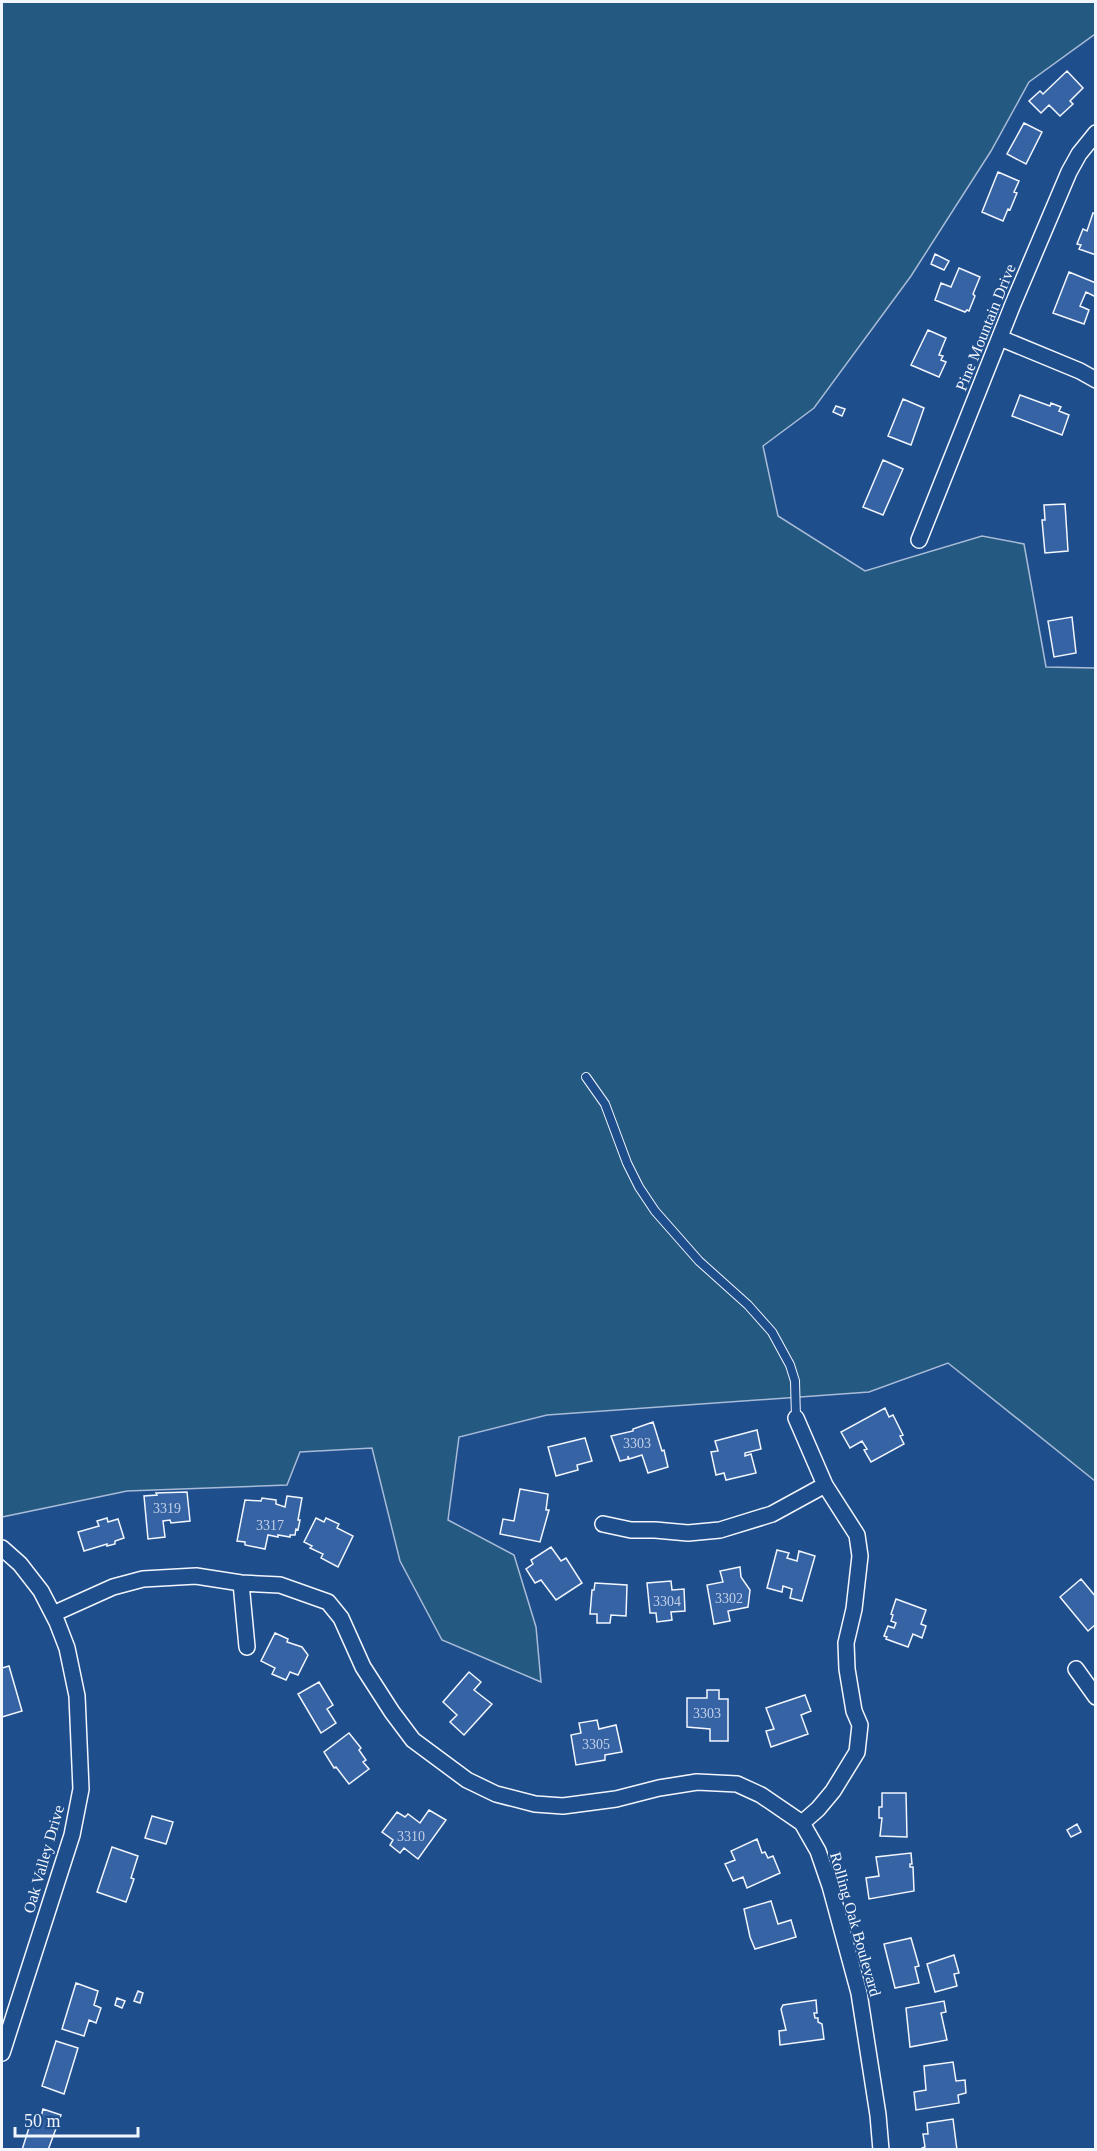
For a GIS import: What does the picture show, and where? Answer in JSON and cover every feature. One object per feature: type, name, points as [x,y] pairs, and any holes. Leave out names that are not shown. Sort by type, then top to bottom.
[{"type":"street","name":"Pine Mountain Drive","points":[[919,540],[1069,172],[1095,133]]},
{"type":"street","points":[[1000,338],[1080,371],[1095,380]]},
{"type":"street","points":[[796,1418],[825,1485],[857,1535],[860,1556],[854,1609],[846,1643],[847,1669],[854,1711],[860,1725],[860,1739],[857,1752],[833,1791],[802,1823]]},
{"type":"street","points":[[603,1524],[631,1530],[688,1533],[720,1530],[772,1514],[825,1485]]},
{"type":"street","name":"Oak Valley Drive","points":[[2,1548],[30,1576],[53,1614],[67,1648],[77,1696],[81,1789],[72,1834],[2,2053]]},
{"type":"street","name":"Rolling Oak Boulevard","points":[[53,1614],[113,1587],[143,1579],[196,1576],[241,1583],[280,1585],[328,1602],[341,1618],[363,1667],[413,1740],[467,1780],[496,1794],[535,1804],[563,1806],[616,1799],[659,1788],[697,1782],[737,1784],[761,1795],[802,1823],[818,1851],[830,1886],[859,1993],[881,2150]]},
{"type":"street","points":[[241,1583],[247,1647]]},
{"type":"street","points":[[1076,1669],[1095,1697]]},
{"type":"lane","points":[[586,1077],[605,1104],[627,1163],[639,1187],[655,1210],[699,1261],[748,1305],[772,1332],[790,1365],[795,1381],[796,1418]]},
{"type":"shaded area","points":[[2,2],[1095,2],[1095,34],[1029,82],[991,151],[911,276],[814,408],[763,446],[778,516],[865,571],[982,536],[1024,544],[1046,667],[1095,668],[1095,1481],[948,1363],[869,1392],[547,1415],[459,1437],[448,1520],[514,1555],[536,1627],[541,1682],[442,1640],[400,1561],[372,1448],[300,1452],[287,1485],[127,1491],[2,1517]]},
{"type":"building","points":[[1067,71],[1083,88],[1070,101],[1073,104],[1060,116],[1049,105],[1041,113],[1029,101],[1040,91],[1043,94]]},
{"type":"building","points":[[1024,123],[1042,132],[1026,164],[1007,154]]},
{"type":"building","points":[[998,172],[1019,181],[1014,192],[1017,193],[1003,221],[982,212]]},
{"type":"building","points":[[1093,213],[1096,214],[1096,255],[1079,249],[1081,245],[1077,244],[1083,229],[1087,231]]},
{"type":"building","points":[[935,254],[949,261],[944,270],[931,264]]},
{"type":"building","points":[[959,268],[980,277],[969,311],[965,312],[935,300],[941,283],[951,287]]},
{"type":"building","points":[[1069,272],[1096,283],[1096,297],[1086,292],[1080,306],[1089,310],[1084,324],[1053,313]]},
{"type":"building","points":[[928,330],[946,338],[939,355],[943,356],[941,360],[946,362],[939,377],[911,365]]},
{"type":"building","points":[[1020,395],[1050,406],[1051,403],[1061,407],[1059,411],[1069,415],[1062,435],[1012,416]]},
{"type":"building","points":[[903,399],[924,408],[911,445],[888,436]]},
{"type":"building","points":[[836,406],[845,409],[842,416],[833,412]]},
{"type":"building","points":[[883,460],[903,469],[883,515],[863,507]]},
{"type":"building","points":[[1065,504],[1068,551],[1045,553],[1042,520],[1045,520],[1044,505]]},
{"type":"building","points":[[1072,617],[1076,653],[1054,657],[1048,621]]},
{"type":"building","points":[[885,1408],[889,1417],[893,1415],[903,1435],[900,1436],[904,1444],[871,1462],[862,1441],[850,1448],[841,1432]]},
{"type":"building","points":[[653,1422],[668,1467],[648,1473],[642,1455],[629,1459],[628,1456],[628,1459],[620,1461],[611,1436],[633,1431],[633,1429]]},
{"type":"building","points":[[757,1430],[761,1449],[745,1453],[745,1456],[751,1454],[756,1473],[726,1480],[724,1473],[716,1475],[711,1452],[718,1451],[715,1441]]},
{"type":"building","points":[[585,1438],[592,1461],[577,1465],[578,1470],[556,1476],[548,1447]]},
{"type":"building","points":[[520,1489],[548,1494],[546,1510],[549,1510],[540,1542],[500,1534],[503,1519],[514,1521]]},
{"type":"building","points":[[187,1492],[190,1521],[171,1523],[170,1520],[163,1521],[165,1537],[148,1539],[144,1496],[157,1495],[156,1493]]},
{"type":"building","points":[[287,1496],[302,1498],[298,1520],[300,1520],[295,1535],[290,1535],[290,1537],[278,1535],[278,1537],[268,1535],[265,1549],[237,1541],[245,1500],[261,1501],[262,1498],[276,1500],[276,1504],[285,1507]]},
{"type":"building","points":[[107,1518],[108,1522],[118,1519],[124,1538],[115,1541],[115,1544],[84,1551],[78,1532],[99,1526],[97,1521]]},
{"type":"building","points":[[316,1518],[324,1522],[326,1518],[339,1524],[337,1528],[353,1536],[338,1567],[321,1558],[323,1554],[310,1548],[312,1546],[304,1542]]},
{"type":"building","points":[[551,1547],[561,1561],[566,1558],[582,1583],[556,1600],[541,1580],[535,1583],[526,1569],[533,1564],[531,1560]]},
{"type":"building","points":[[777,1550],[789,1553],[787,1558],[797,1561],[799,1551],[815,1556],[802,1601],[790,1598],[792,1589],[783,1586],[782,1592],[767,1588]]},
{"type":"building","points":[[740,1567],[741,1577],[750,1590],[748,1607],[728,1611],[730,1621],[714,1624],[707,1585],[723,1582],[720,1571]]},
{"type":"building","points":[[1081,1579],[1096,1597],[1096,1624],[1088,1631],[1060,1597]]},
{"type":"building","points":[[671,1581],[672,1590],[684,1589],[685,1611],[671,1612],[672,1620],[657,1622],[656,1613],[650,1613],[647,1583]]},
{"type":"building","points":[[595,1583],[627,1585],[626,1616],[611,1615],[610,1623],[597,1623],[597,1614],[590,1614],[592,1590],[594,1590]]},
{"type":"building","points":[[896,1599],[926,1610],[921,1624],[926,1626],[922,1638],[913,1634],[908,1647],[886,1639],[887,1637],[884,1636],[888,1626],[894,1628],[896,1623],[891,1621],[893,1615],[891,1614]]},
{"type":"building","points":[[275,1633],[288,1639],[287,1642],[302,1647],[308,1655],[298,1675],[290,1672],[286,1680],[272,1674],[275,1668],[261,1661]]},
{"type":"building","points":[[9,1666],[22,1711],[2,1717],[2,1668]]},
{"type":"building","points":[[469,1672],[481,1682],[474,1690],[492,1704],[464,1735],[450,1722],[457,1715],[443,1702]]},
{"type":"building","points":[[319,1682],[333,1705],[327,1709],[336,1723],[321,1733],[298,1694]]},
{"type":"building","points":[[707,1690],[719,1690],[719,1699],[728,1699],[728,1741],[710,1741],[710,1729],[687,1727],[687,1698],[707,1698]]},
{"type":"building","points":[[805,1695],[811,1711],[801,1715],[808,1734],[771,1747],[766,1731],[774,1729],[766,1708]]},
{"type":"building","points":[[597,1720],[599,1729],[616,1725],[622,1752],[605,1755],[605,1760],[576,1765],[571,1735],[581,1733],[579,1723]]},
{"type":"building","points":[[349,1733],[361,1748],[359,1750],[366,1760],[363,1762],[369,1769],[349,1784],[336,1767],[334,1768],[324,1752]]},
{"type":"building","points":[[882,1793],[906,1793],[907,1837],[880,1836],[882,1818],[879,1818],[879,1807],[882,1807]]},
{"type":"building","points":[[429,1810],[446,1820],[418,1859],[404,1848],[400,1853],[390,1845],[393,1840],[382,1832],[397,1812],[405,1817],[408,1814],[420,1823]]},
{"type":"building","points":[[152,1816],[173,1822],[166,1844],[145,1838]]},
{"type":"building","points":[[1077,1824],[1081,1832],[1071,1837],[1067,1830]]},
{"type":"building","points":[[757,1839],[762,1853],[765,1852],[768,1858],[773,1856],[780,1873],[747,1888],[743,1877],[733,1881],[725,1864],[735,1860],[731,1851]]},
{"type":"building","points":[[112,1847],[138,1856],[131,1878],[134,1879],[126,1902],[97,1892]]},
{"type":"building","points":[[911,1853],[910,1867],[913,1867],[914,1891],[869,1899],[866,1878],[879,1876],[876,1857]]},
{"type":"building","points":[[771,1901],[778,1924],[791,1920],[796,1937],[755,1949],[744,1909]]},
{"type":"building","points":[[911,1938],[919,1966],[915,1967],[919,1983],[895,1988],[884,1944]]},
{"type":"building","points":[[954,1955],[959,1973],[954,1974],[957,1986],[935,1992],[927,1964]]},
{"type":"building","points":[[76,1983],[98,1991],[94,2005],[101,2008],[96,2023],[89,2020],[84,2036],[62,2029]]},
{"type":"building","points":[[138,1991],[143,1993],[140,2003],[134,2001]]},
{"type":"building","points":[[117,1998],[125,2001],[122,2008],[115,2005]]},
{"type":"building","points":[[816,2000],[815,2018],[818,2018],[818,2022],[822,2024],[824,2039],[780,2045],[779,2031],[786,2030],[781,2009],[783,2005]]},
{"type":"building","points":[[944,2001],[946,2012],[941,2013],[947,2040],[910,2047],[906,2008]]},
{"type":"building","points":[[56,2041],[78,2048],[64,2094],[42,2086]]},
{"type":"building","points":[[953,2062],[956,2081],[965,2080],[966,2093],[958,2095],[959,2103],[916,2110],[914,2092],[926,2090],[924,2066]]},
{"type":"building","points":[[43,2109],[61,2115],[48,2150],[22,2150],[33,2115],[41,2117]]},
{"type":"building","points":[[953,2119],[957,2150],[922,2150],[925,2147],[923,2134],[928,2134],[927,2123]]}]
